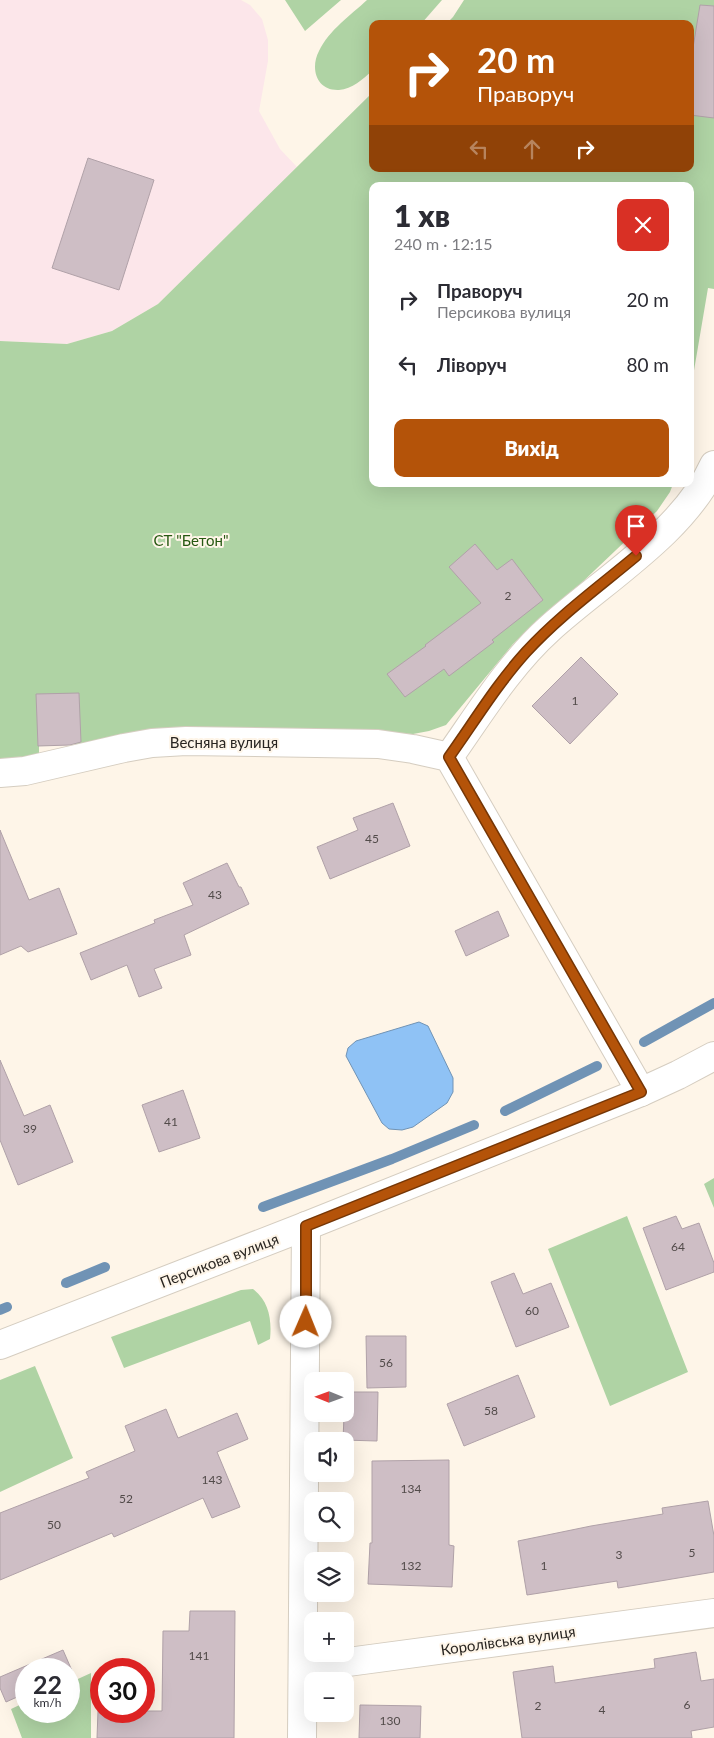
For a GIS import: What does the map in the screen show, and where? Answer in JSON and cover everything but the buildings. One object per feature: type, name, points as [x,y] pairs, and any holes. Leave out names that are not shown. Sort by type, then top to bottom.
[{"type":"street","points":[[641,1092],[449,757],[511,669],[528,650],[548,630],[663,534],[683,513],[710,474],[714,465]]},
{"type":"street","name":"Весняна вулиця","points":[[0,773],[25,771],[152,743],[186,741],[378,744],[449,757]]},
{"type":"street","name":"Персикова вулиця","points":[[0,1345],[306,1226],[641,1092],[678,1076],[714,1056]]},
{"type":"street","points":[[302,1738],[306,1226]]},
{"type":"street","name":"Королівська вулиця","points":[[303,1668],[714,1612]]},
{"type":"shaded area","points":[[0,0],[241,0],[250,5],[262,19],[268,40],[268,61],[259,111],[280,149],[297,167],[158,304],[112,331],[67,344],[0,341]]},
{"type":"green space","points":[[285,0],[341,0],[305,31]]},
{"type":"green space","points":[[367,0],[442,0],[424,20],[369,20],[369,73],[348,88],[331,89],[320,83],[317,77],[315,71],[316,58],[328,36]]},
{"type":"green space","name":"СТ \"Бетон\"","points":[[464,0],[714,0],[714,289],[708,288],[694,370],[694,182],[369,182],[369,487],[672,487],[670,492],[657,511],[574,590],[513,644],[446,725],[413,734],[317,731],[39,746],[39,757],[0,762],[0,341],[67,344],[112,331],[158,304],[369,96],[369,172],[694,172],[694,20],[450,20]]},
{"type":"green space","points":[[714,1178],[714,1208],[704,1184]]},
{"type":"green space","points":[[627,1216],[688,1372],[610,1406],[548,1249]]},
{"type":"green space","points":[[253,1289],[266,1305],[270,1318],[270,1339],[258,1345],[250,1321],[124,1368],[111,1337],[241,1290]]},
{"type":"green space","points":[[35,1366],[73,1458],[0,1492],[0,1380]]},
{"type":"green space","points":[[90,1673],[91,1738],[22,1738],[16,1723],[80,1723],[80,1678]]},
{"type":"green space","points":[[15,1707],[15,1720],[11,1709]]},
{"type":"water","points":[[419,1022],[428,1026],[453,1078],[453,1092],[447,1103],[413,1127],[402,1130],[389,1129],[382,1123],[346,1056],[348,1048],[356,1041]]},
{"type":"waterway","points":[[644,1042],[714,1003]]},
{"type":"waterway","points":[[505,1111],[597,1066]]},
{"type":"waterway","points":[[263,1207],[392,1159],[474,1125]]},
{"type":"waterway","points":[[66,1283],[105,1267]]},
{"type":"waterway","points":[[0,1310],[7,1307]]},
{"type":"route","points":[[306,1322],[306,1226],[641,1092],[449,757],[511,669],[528,650],[548,630],[636,556]]}]
